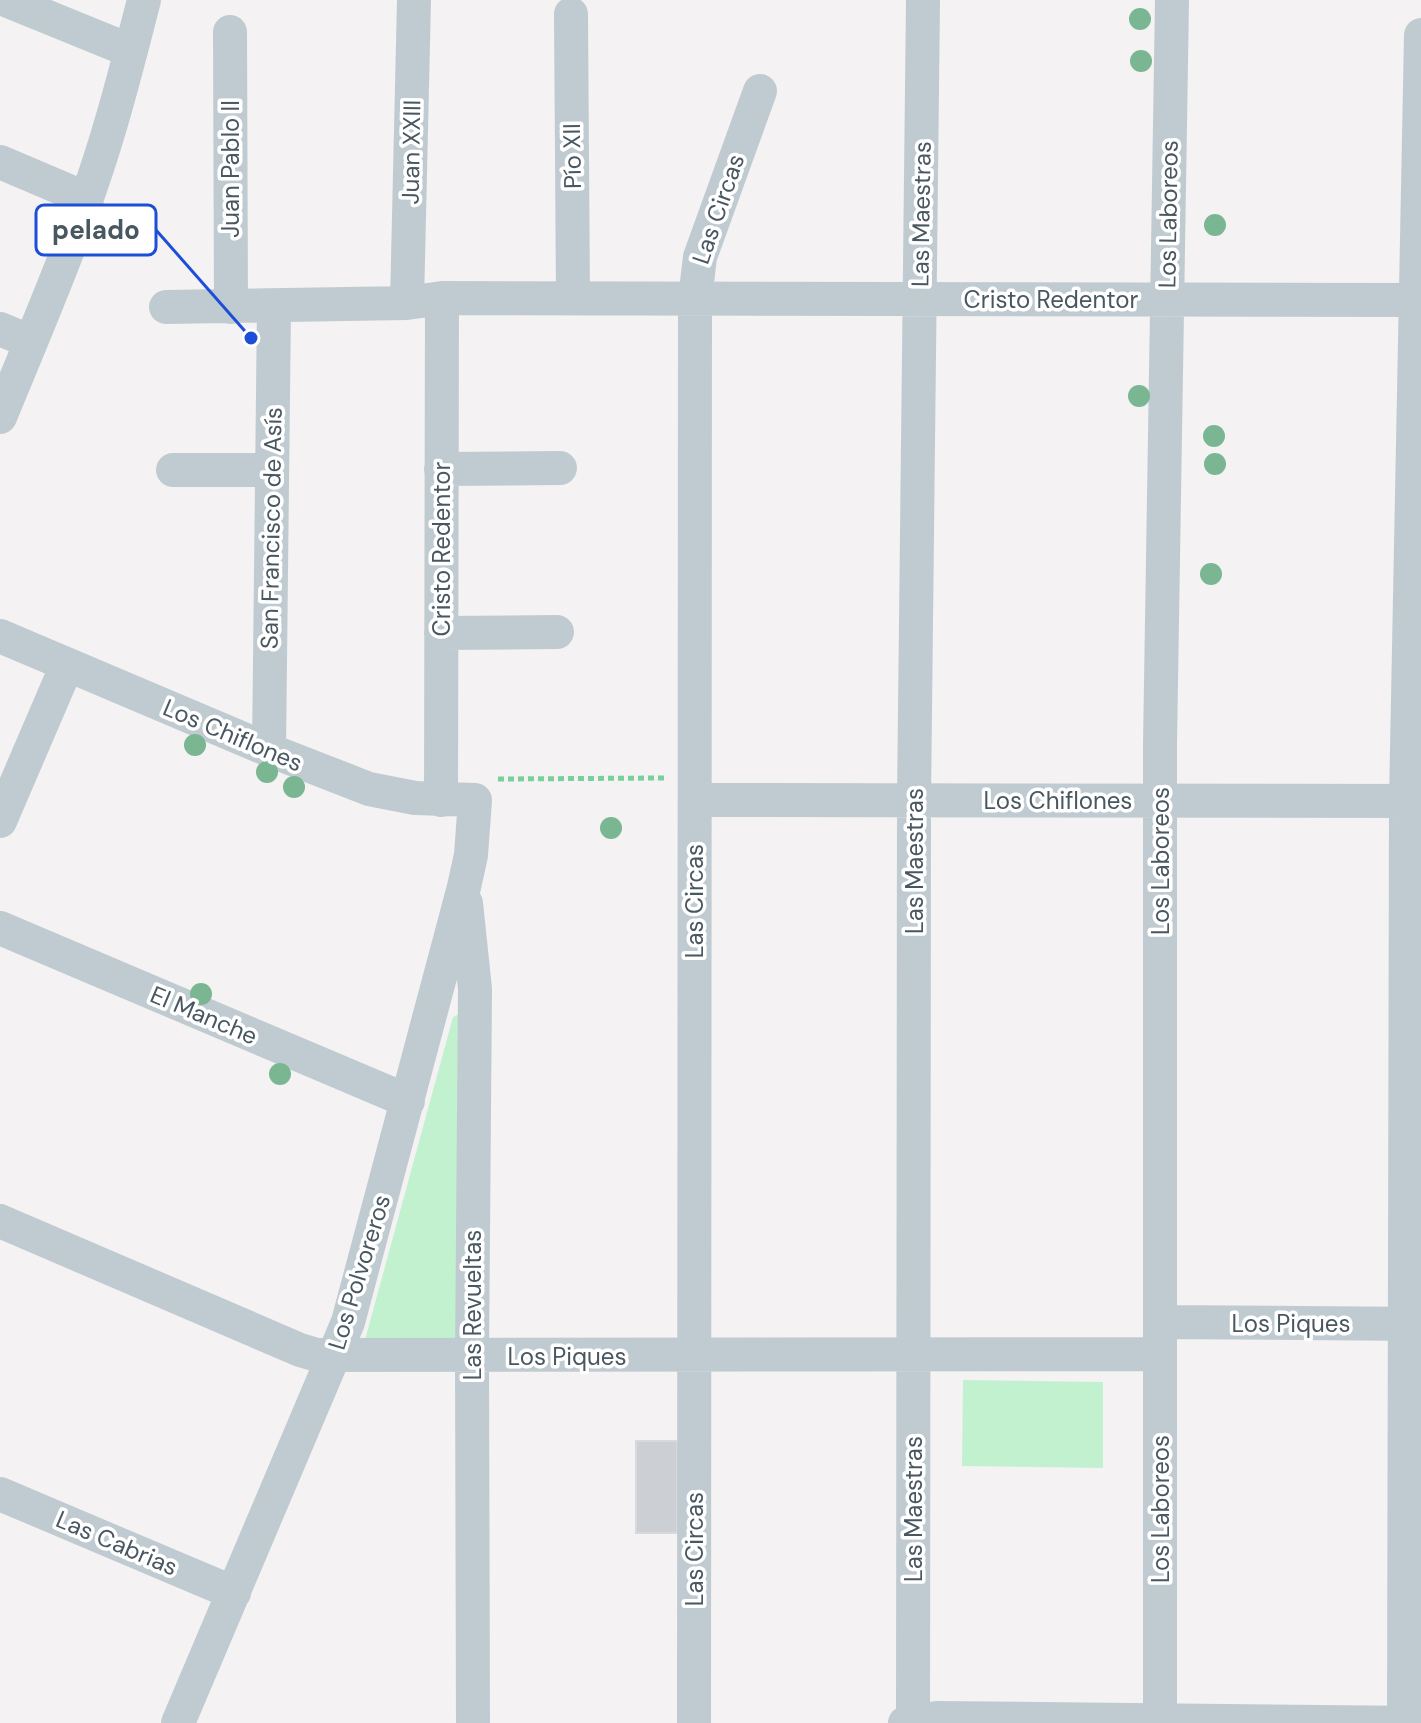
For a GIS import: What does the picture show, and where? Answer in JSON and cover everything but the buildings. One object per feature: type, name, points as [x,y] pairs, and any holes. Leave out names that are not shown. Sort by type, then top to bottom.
[{"type":"street","points":[[6,0],[131,51]]},
{"type":"street","points":[[0,417],[87,199],[109,131],[144,0]]},
{"type":"street","name":"Juan XXIII","points":[[407,303],[414,0]]},
{"type":"street","name":"Las Maestras","points":[[910,1723],[914,800],[923,0]]},
{"type":"street","name":"Los Laboreos","points":[[1160,1722],[1160,800],[1172,0]]},
{"type":"street","name":"Pío XII","points":[[571,14],[573,298]]},
{"type":"street","name":"Juan Pablo II","points":[[230,32],[231,307]]},
{"type":"street","points":[[1404,1723],[1413,1324],[1421,35]]},
{"type":"street","name":"Las Circas","points":[[694,1723],[695,299],[700,257],[760,91]]},
{"type":"street","points":[[0,162],[87,199]]},
{"type":"street","name":"Cristo Redentor","points":[[441,800],[442,298]]},
{"type":"street","name":"Cristo Redentor","points":[[166,307],[407,303],[442,298],[1418,300]]},
{"type":"street","name":"San Francisco de Asís","points":[[269,750],[274,306]]},
{"type":"street","points":[[0,329],[31,342]]},
{"type":"street","points":[[441,469],[560,468]]},
{"type":"street","points":[[173,470],[272,470]]},
{"type":"street","points":[[441,633],[557,632]]},
{"type":"street","name":"Los Chiflones","points":[[0,636],[369,789],[441,800],[475,800]]},
{"type":"street","points":[[0,821],[67,665]]},
{"type":"street","name":"Los Polvoreros","points":[[178,1723],[348,1322],[464,887],[471,855],[475,800]]},
{"type":"street","name":"Los Chiflones","points":[[695,800],[1414,801]]},
{"type":"street","name":"Las Revueltas","points":[[464,887],[475,989],[473,1723]]},
{"type":"street","name":"El Manche","points":[[0,928],[408,1101]]},
{"type":"street","name":"Los Piques","points":[[0,1221],[300,1350],[334,1357],[913,1355],[1413,1324]]},
{"type":"street","name":"Las Cabrias","points":[[0,1494],[234,1593]]},
{"type":"street","points":[[910,1723],[937,1718],[1421,1723]]},
{"type":"green space","points":[[463,1012],[464,1341],[365,1340],[453,1017]]},
{"type":"green space","points":[[963,1380],[1103,1382],[1103,1468],[962,1466]]},
{"type":"place","name":"pelado","points":[[251,338]]}]
